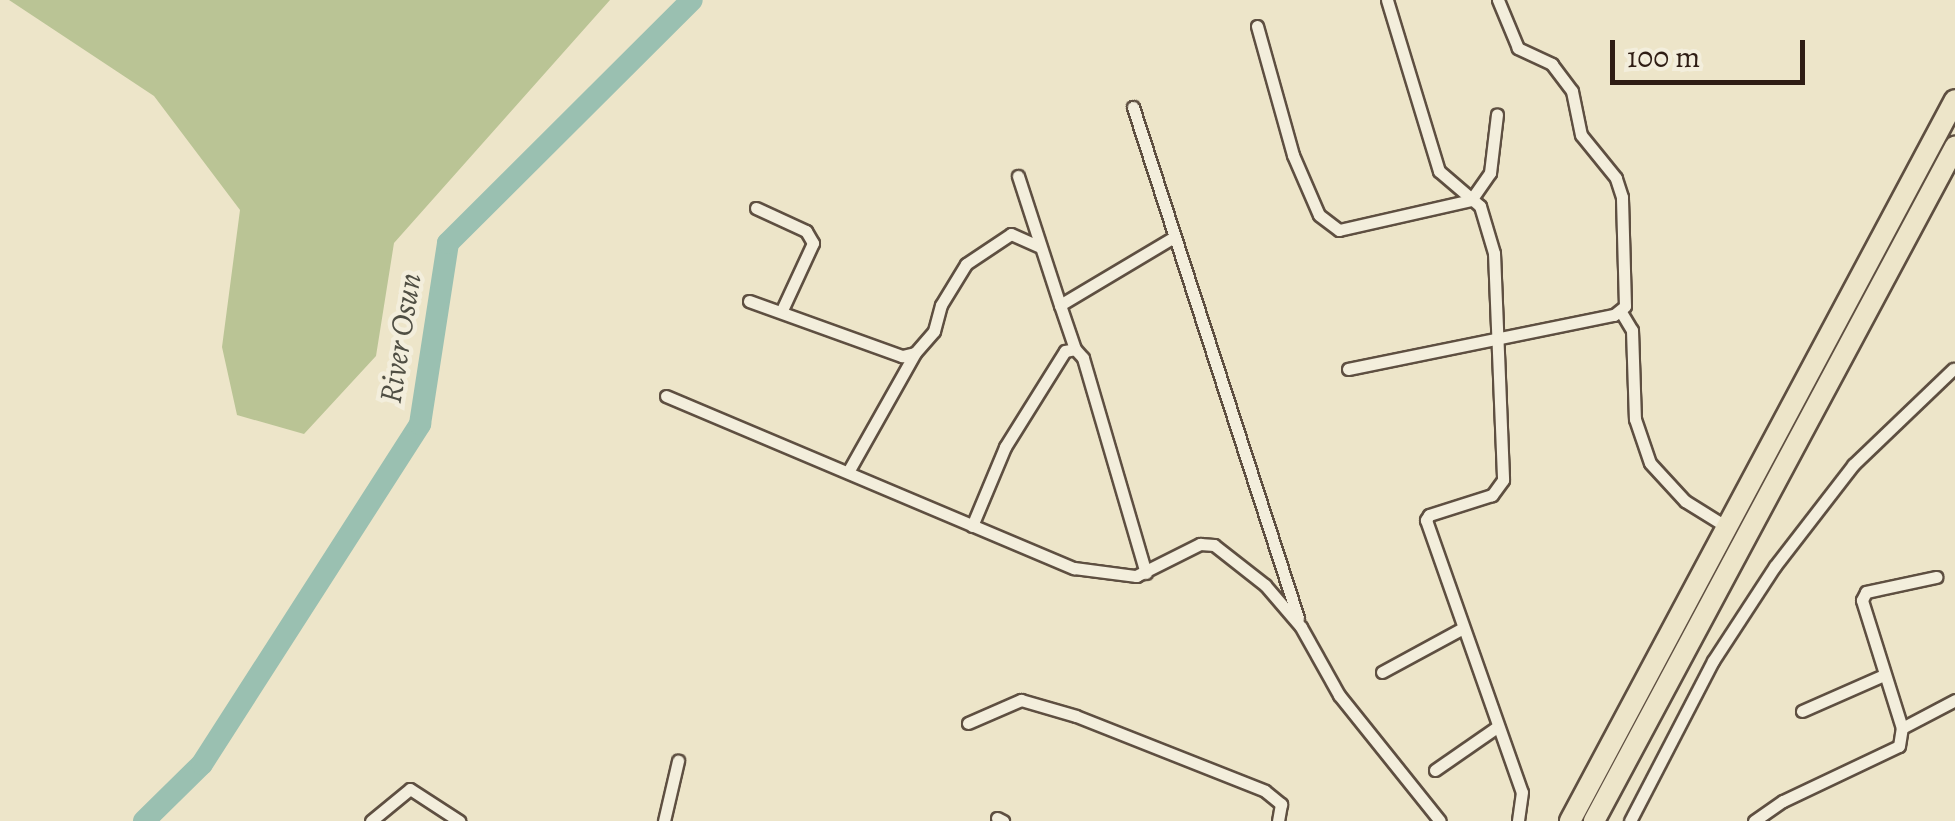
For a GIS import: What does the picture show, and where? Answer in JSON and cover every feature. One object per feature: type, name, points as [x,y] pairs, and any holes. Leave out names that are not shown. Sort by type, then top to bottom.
[{"type":"highway","points":[[1570,821],[1955,100]]},
{"type":"highway","points":[[1594,821],[1955,148]]},
{"type":"street","points":[[1387,0],[1439,171],[1484,215],[1494,253],[1501,338],[1503,480],[1492,494],[1429,515],[1426,520],[1522,792],[1518,821]]},
{"type":"street","points":[[1348,369],[1622,312],[1626,306],[1623,216],[1616,178],[1581,135],[1572,91],[1552,64],[1518,48],[1498,0]]},
{"type":"street","points":[[1257,26],[1293,155],[1327,225],[1355,229],[1471,200],[1490,173],[1497,114]]},
{"type":"street","points":[[1133,106],[1301,627],[1339,695],[1440,821]]},
{"type":"street","points":[[1018,176],[1060,305],[1083,358],[1146,573]]},
{"type":"street","points":[[756,208],[806,230],[813,243],[782,310]]},
{"type":"street","points":[[848,472],[914,353],[934,331],[941,306],[966,264],[1011,234],[1040,247]]},
{"type":"street","points":[[1060,305],[1174,238]]},
{"type":"street","points":[[749,301],[902,356],[914,353]]},
{"type":"street","points":[[1622,312],[1632,330],[1635,418],[1650,463],[1685,501],[1727,526]]},
{"type":"street","points":[[972,526],[1005,447],[1066,351],[1076,349]]},
{"type":"street","points":[[1630,821],[1713,661],[1775,566],[1853,465],[1952,369]]},
{"type":"street","points":[[666,396],[1074,568],[1128,577],[1146,573],[1208,543],[1265,585],[1301,627]]},
{"type":"street","points":[[1265,585],[1284,576]]},
{"type":"street","points":[[1754,821],[1857,764],[1895,751],[1902,728],[1862,595],[1936,576]]},
{"type":"street","points":[[1382,672],[1462,628]]},
{"type":"street","points":[[1802,710],[1884,675]]},
{"type":"street","points":[[968,723],[1022,700],[1076,716],[1265,791],[1282,804],[1278,821]]},
{"type":"street","points":[[1902,728],[1955,700]]},
{"type":"street","points":[[1435,770],[1497,726]]},
{"type":"street","points":[[664,821],[678,762]]},
{"type":"street","points":[[371,821],[410,789],[459,821]]},
{"type":"green space","points":[[9,0],[610,0],[394,243],[376,356],[304,434],[237,415],[222,347],[240,210],[154,96]]},
{"type":"waterway","name":"River Osun","points":[[144,821],[202,764],[420,424],[448,243],[692,0]]}]
